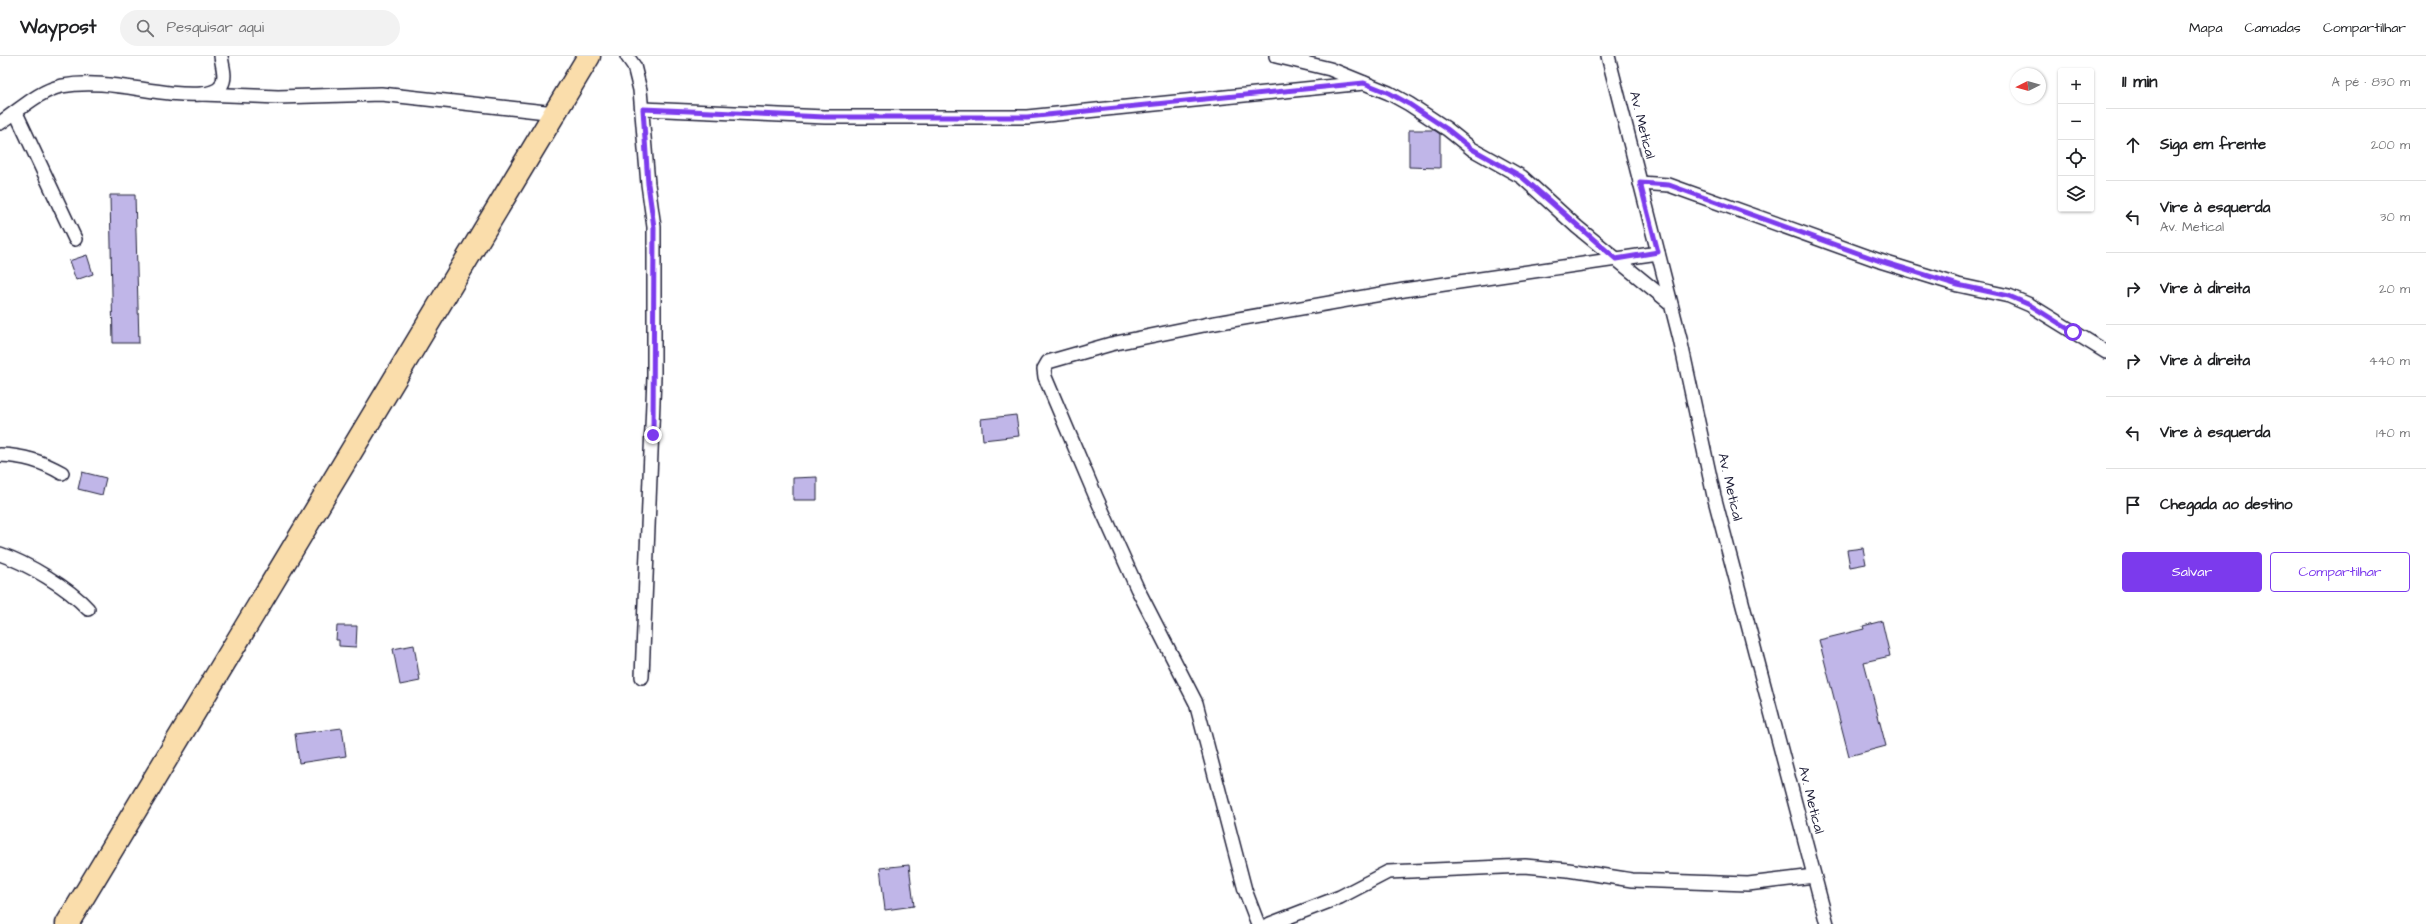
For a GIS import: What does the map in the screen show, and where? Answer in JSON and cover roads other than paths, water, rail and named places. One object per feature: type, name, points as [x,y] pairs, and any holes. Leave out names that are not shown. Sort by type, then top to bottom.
[{"type":"highway","points":[[66,924],[556,114],[589,56]]},
{"type":"street","points":[[202,94],[221,87],[224,76],[221,56]]},
{"type":"street","points":[[627,56],[636,72],[643,109],[648,184],[654,227],[654,377],[642,677]]},
{"type":"street","points":[[1276,56],[1330,69],[1389,93],[1409,104],[1447,129],[1472,149],[1522,177],[1616,259],[1669,302]]},
{"type":"street","name":"Av. Metical","points":[[1608,56],[1701,429],[1714,496],[1827,924]]},
{"type":"street","points":[[643,109],[825,117],[1027,117],[1364,83]]},
{"type":"street","points":[[0,124],[48,90],[76,84],[202,94],[278,97],[381,94],[556,114]]},
{"type":"street","points":[[16,113],[75,240]]},
{"type":"street","points":[[1640,183],[1669,185],[1880,261],[1958,285],[2009,296],[2030,305],[2106,352]]},
{"type":"street","points":[[1258,924],[1245,890],[1196,703],[1137,588],[1067,432],[1045,377],[1044,370],[1048,362],[1111,344],[1204,325],[1404,290],[1658,252]]},
{"type":"street","points":[[0,455],[28,457],[44,463],[62,473]]},
{"type":"street","points":[[0,554],[48,579],[80,600],[88,609]]},
{"type":"street","points":[[1270,924],[1340,897],[1388,872],[1525,866],[1568,870],[1632,880],[1726,884],[1748,884],[1814,876]]}]
